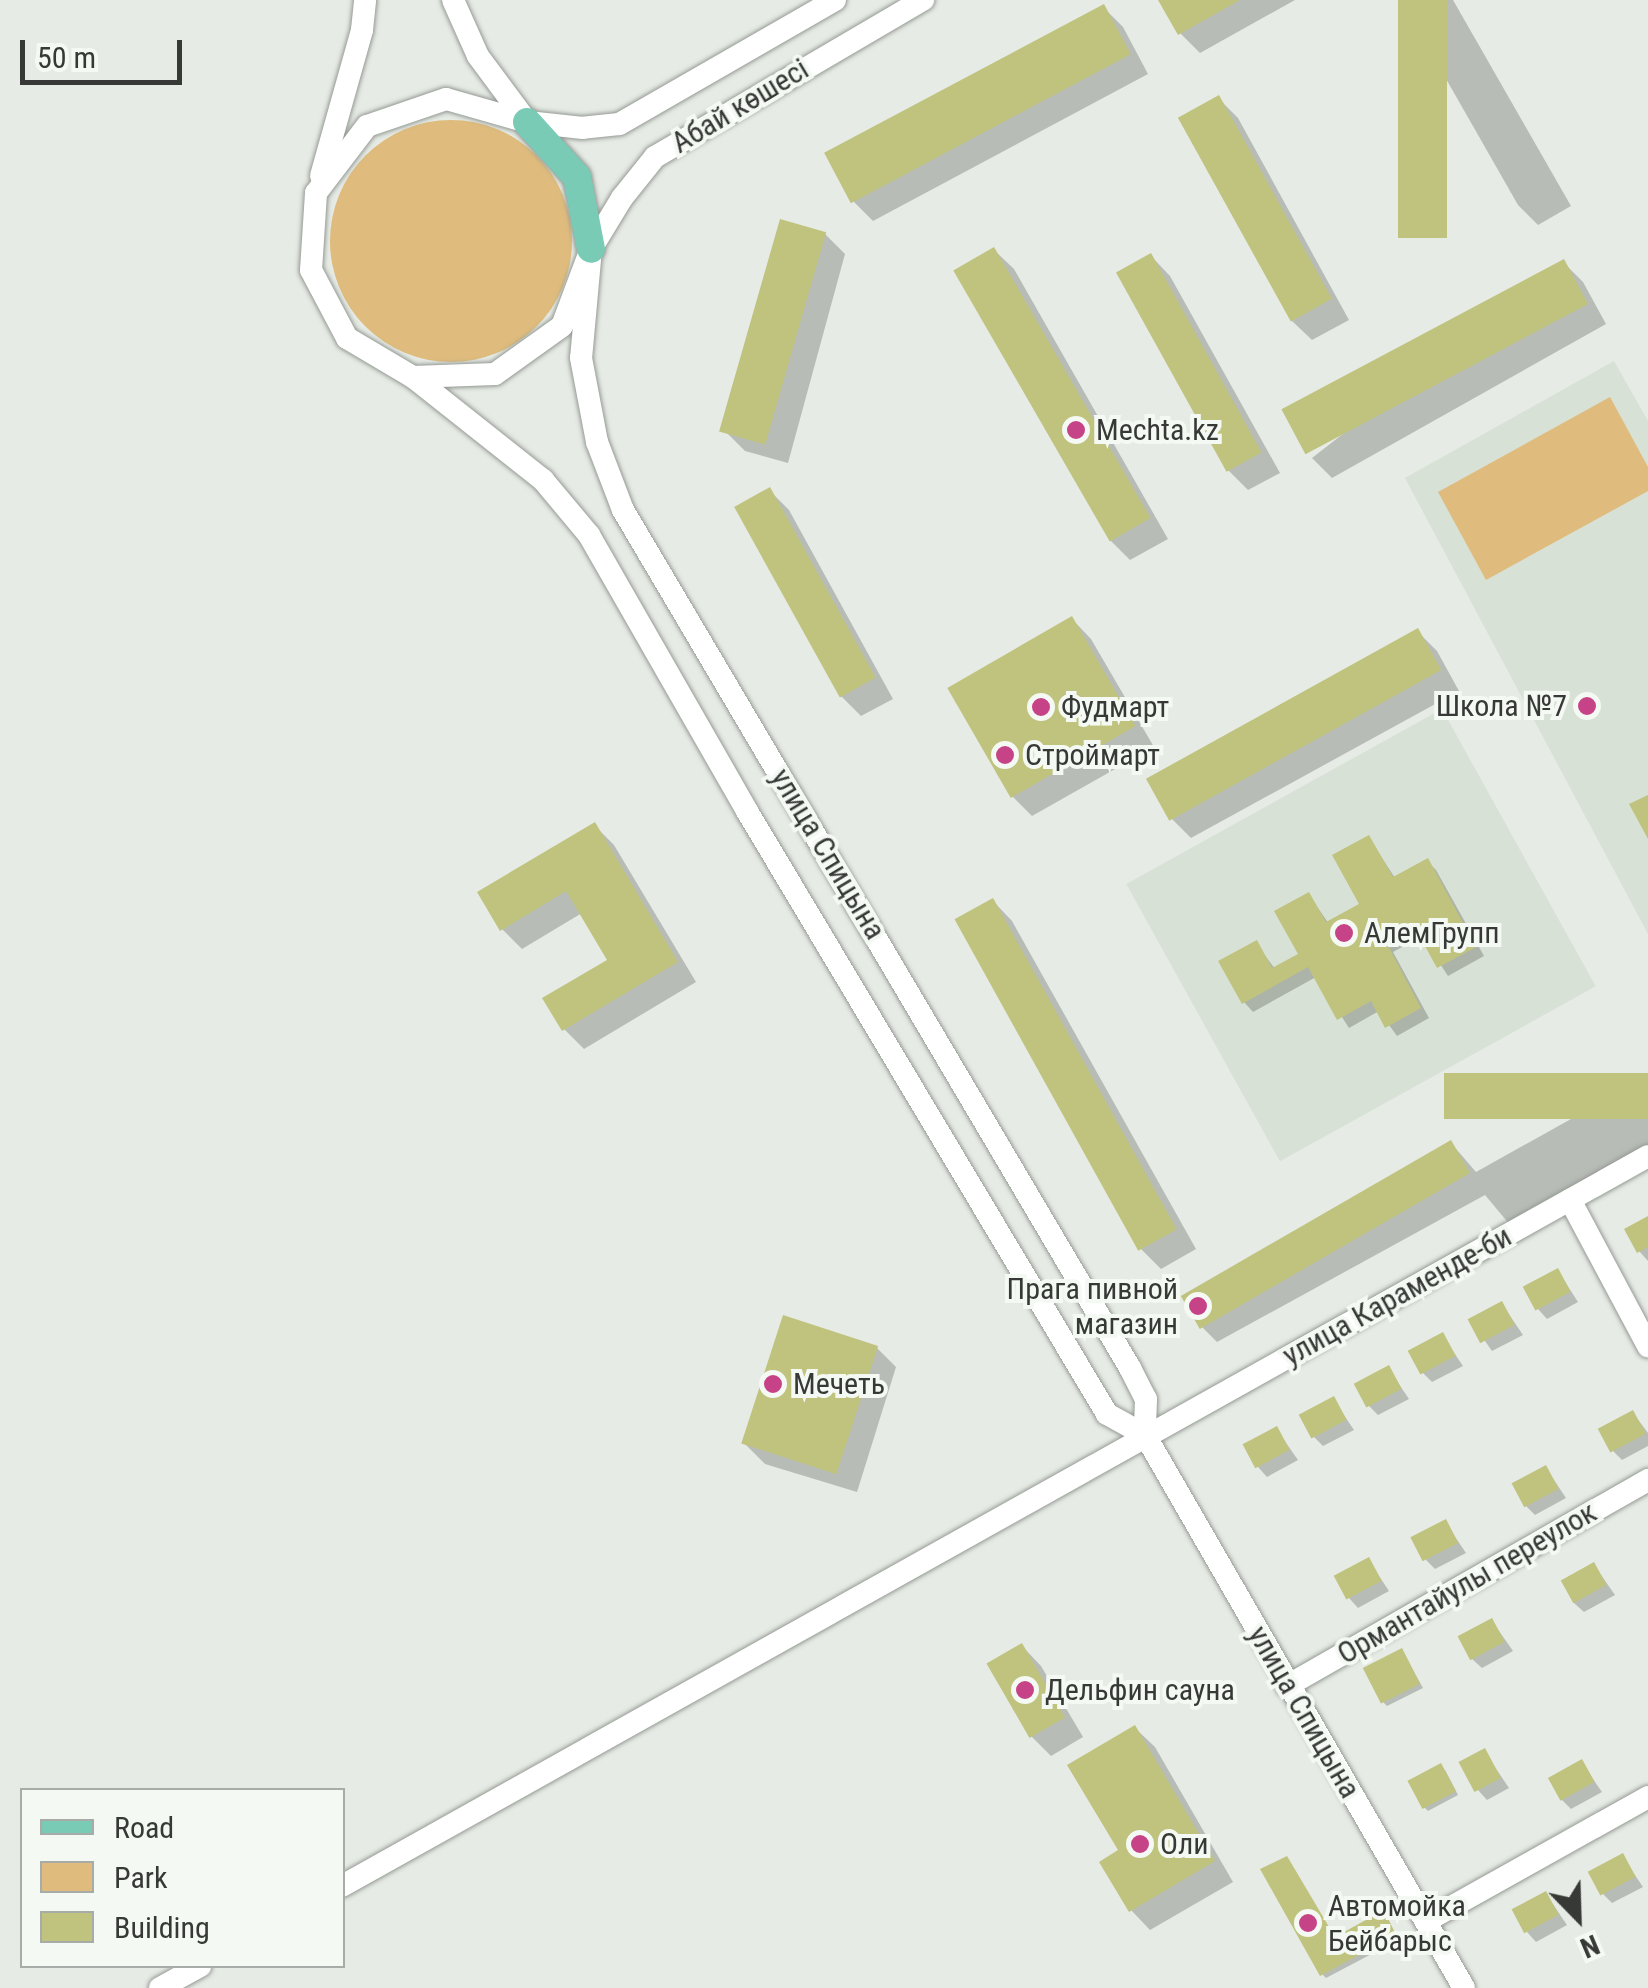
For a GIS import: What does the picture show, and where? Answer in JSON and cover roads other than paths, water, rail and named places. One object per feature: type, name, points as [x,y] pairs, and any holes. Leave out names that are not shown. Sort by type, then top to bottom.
[{"type":"main road","points":[[528,122],[576,177],[591,249]]},
{"type":"street","points":[[365,0],[342,109],[316,194],[311,270],[347,338],[414,377],[495,374],[562,326],[591,249]]},
{"type":"street","points":[[453,0],[478,56],[528,122]]},
{"type":"street","name":"Абай көшесі","points":[[528,122],[582,128],[619,124],[835,0]]},
{"type":"street","name":"Абай көшесі","points":[[591,249],[622,198],[655,158],[923,0]]},
{"type":"street","points":[[316,194],[366,126],[446,99],[528,122]]},
{"type":"street","name":"улица Спицына","points":[[591,249],[582,358],[598,442],[624,510],[1130,1368],[1146,1399],[1145,1435],[1286,1686],[1428,1920],[1464,1988]]},
{"type":"street","name":"улица Спицына","points":[[414,377],[542,480],[589,535],[747,811],[1107,1414],[1145,1435]]},
{"type":"street","name":"улица Караменде-би","points":[[345,1884],[1648,1156]]},
{"type":"street","points":[[1570,1200],[1648,1346]]},
{"type":"street","name":"Ормантайулы переулок","points":[[1286,1686],[1648,1480]]},
{"type":"street","points":[[1428,1920],[1648,1797]]},
{"type":"street","points":[[160,1988],[196,1968]]},
{"type":"place","name":"Mechta.kz","points":[[1076,430]]},
{"type":"place","name":"Школа №7","points":[[1587,706]]},
{"type":"place","name":"Фудмарт","points":[[1041,707]]},
{"type":"place","name":"Строймарт","points":[[1005,755]]},
{"type":"place","name":"АлемГрупп","points":[[1344,933]]},
{"type":"place","name":"Прага пивной магазин","points":[[1198,1306]]},
{"type":"place","name":"Мечеть","points":[[773,1384]]},
{"type":"place","name":"Дельфин сауна","points":[[1025,1690]]},
{"type":"place","name":"Оли","points":[[1140,1844]]},
{"type":"place","name":"Автомойка Бейбарыс","points":[[1308,1923]]}]
